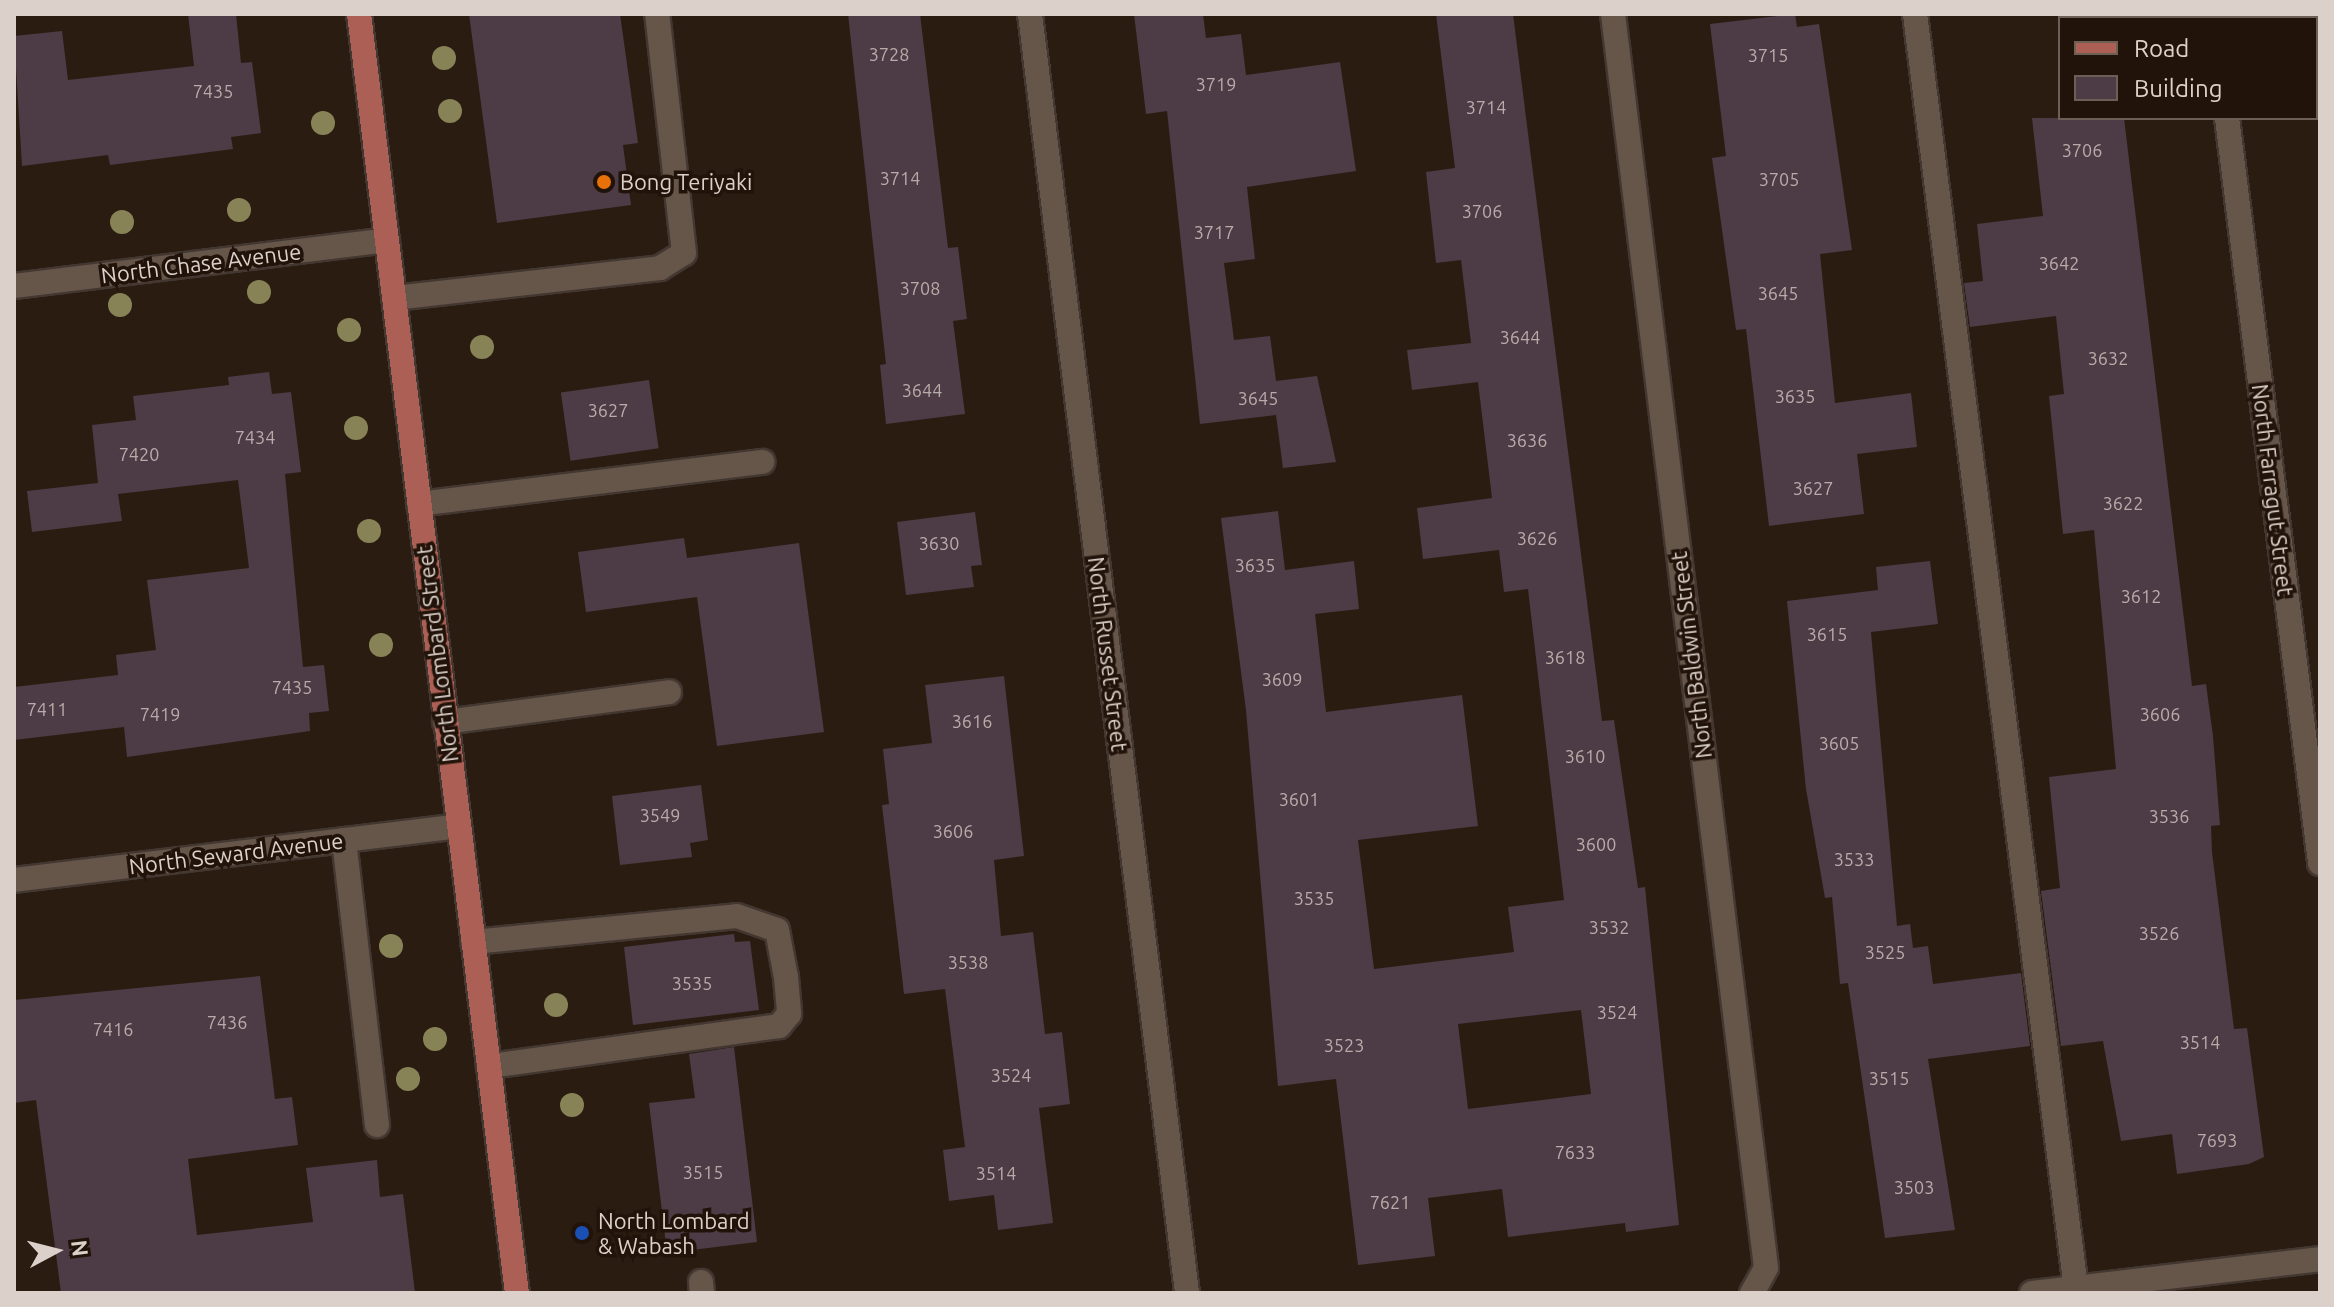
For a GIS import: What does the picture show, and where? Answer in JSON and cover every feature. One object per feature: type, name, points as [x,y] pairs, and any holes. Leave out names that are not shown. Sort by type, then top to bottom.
[{"type":"main road","name":"North Lombard Street","points":[[359,14],[517,1293]]},
{"type":"street","points":[[394,298],[660,268],[684,253],[657,14]]},
{"type":"street","name":"North Russet Street","points":[[1030,14],[1187,1293]]},
{"type":"street","name":"North Baldwin Street","points":[[1613,14],[1766,1268],[1752,1293]]},
{"type":"street","points":[[1915,14],[2076,1288]]},
{"type":"street","name":"North Farragut Street","points":[[2227,120],[2320,863]]},
{"type":"street","name":"North Chase Avenue","points":[[14,286],[387,240]]},
{"type":"street","points":[[419,504],[762,462]]},
{"type":"street","points":[[445,722],[669,692]]},
{"type":"street","name":"North Seward Avenue","points":[[14,880],[458,826]]},
{"type":"street","points":[[344,840],[377,1125]]},
{"type":"street","points":[[473,942],[737,916],[777,930],[786,977],[789,1014],[779,1026],[489,1066]]},
{"type":"street","points":[[2032,1293],[2076,1288],[2225,1282],[2320,1259]]},
{"type":"building","points":[[188,14],[236,14],[241,63],[252,62],[261,133],[231,137],[233,149],[110,165],[108,155],[22,166],[14,36],[62,31],[68,80],[194,66]]},
{"type":"building","points":[[469,14],[620,14],[638,143],[623,145],[631,205],[497,223]]},
{"type":"building","points":[[848,14],[920,14],[948,248],[958,247],[967,319],[953,321],[965,414],[886,424],[880,365],[886,364]]},
{"type":"building","points":[[1134,14],[1203,14],[1206,38],[1241,34],[1246,75],[1340,62],[1356,171],[1247,187],[1255,259],[1224,263],[1234,340],[1270,336],[1276,381],[1317,376],[1336,462],[1283,468],[1276,415],[1200,424],[1167,111],[1146,114]]},
{"type":"building","points":[[1436,14],[1513,14],[1602,721],[1614,720],[1638,888],[1645,887],[1679,1225],[1626,1232],[1625,1223],[1508,1237],[1502,1189],[1428,1198],[1435,1256],[1358,1265],[1336,1079],[1278,1086],[1246,710],[1221,518],[1278,511],[1285,570],[1354,561],[1359,609],[1315,614],[1326,712],[1462,695],[1478,826],[1358,840],[1374,969],[1514,952],[1508,907],[1564,900],[1528,589],[1504,592],[1499,550],[1423,559],[1417,508],[1492,498],[1478,382],[1412,390],[1407,350],[1471,343],[1461,260],[1436,263],[1426,172],[1455,168]],"holes":[[[1581,1010],[1591,1094],[1468,1109],[1458,1024]]]},
{"type":"building","points":[[1795,14],[1797,27],[1819,24],[1852,250],[1820,254],[1835,403],[1911,393],[1917,447],[1857,454],[1864,514],[1769,526],[1746,329],[1736,330],[1712,158],[1726,156],[1710,24]]},
{"type":"building","points":[[2032,118],[2124,120],[2192,686],[2206,684],[2213,736],[2220,825],[2211,826],[2212,852],[2234,1029],[2247,1028],[2264,1157],[2249,1164],[2177,1174],[2172,1134],[2121,1141],[2103,1041],[2061,1046],[2041,891],[2060,888],[2049,777],[2116,769],[2094,530],[2063,534],[2049,396],[2064,394],[2056,316],[1970,327],[1964,283],[1983,281],[1977,224],[2043,216]]},
{"type":"building","points":[[269,372],[272,394],[291,392],[301,472],[285,474],[303,667],[324,665],[329,711],[309,713],[310,731],[127,757],[124,727],[14,740],[14,687],[118,675],[116,655],[156,650],[147,580],[249,568],[238,480],[118,494],[122,521],[32,532],[27,491],[98,483],[92,425],[136,420],[133,396],[229,385],[228,377]]},
{"type":"building","points":[[649,380],[659,448],[570,461],[561,392]]},
{"type":"building","points":[[975,512],[982,565],[971,566],[974,587],[906,595],[897,522]]},
{"type":"building","points":[[684,538],[687,558],[799,543],[824,732],[717,746],[697,597],[586,612],[578,552]]},
{"type":"building","points":[[1930,561],[1938,624],[1871,632],[1897,926],[1910,924],[1913,948],[1928,946],[1933,984],[2021,973],[2030,1046],[1928,1059],[1955,1230],[1885,1238],[1848,983],[1840,984],[1832,897],[1825,898],[1806,789],[1787,601],[1878,590],[1876,567]]},
{"type":"building","points":[[1004,676],[1024,856],[994,860],[1001,936],[1033,932],[1045,1034],[1062,1032],[1070,1104],[1039,1108],[1053,1223],[998,1230],[994,1195],[949,1201],[943,1150],[965,1147],[945,989],[904,994],[882,805],[889,804],[883,749],[932,743],[925,685]]},
{"type":"building","points":[[701,785],[708,840],[690,843],[692,857],[620,865],[612,796]]},
{"type":"building","points":[[734,934],[735,942],[750,941],[759,1010],[633,1025],[624,947]]},
{"type":"building","points":[[260,976],[275,1099],[292,1097],[298,1145],[188,1159],[197,1235],[313,1222],[306,1168],[377,1160],[380,1197],[403,1194],[415,1293],[61,1293],[36,1100],[14,1103],[14,1000]]},
{"type":"building","points":[[734,1047],[757,1242],[667,1253],[649,1103],[695,1098],[689,1054]]},
{"type":"place","name":"Bong Teriyaki","points":[[604,182]]},
{"type":"place","name":"North Lombard & Wabash","points":[[582,1233]]}]
